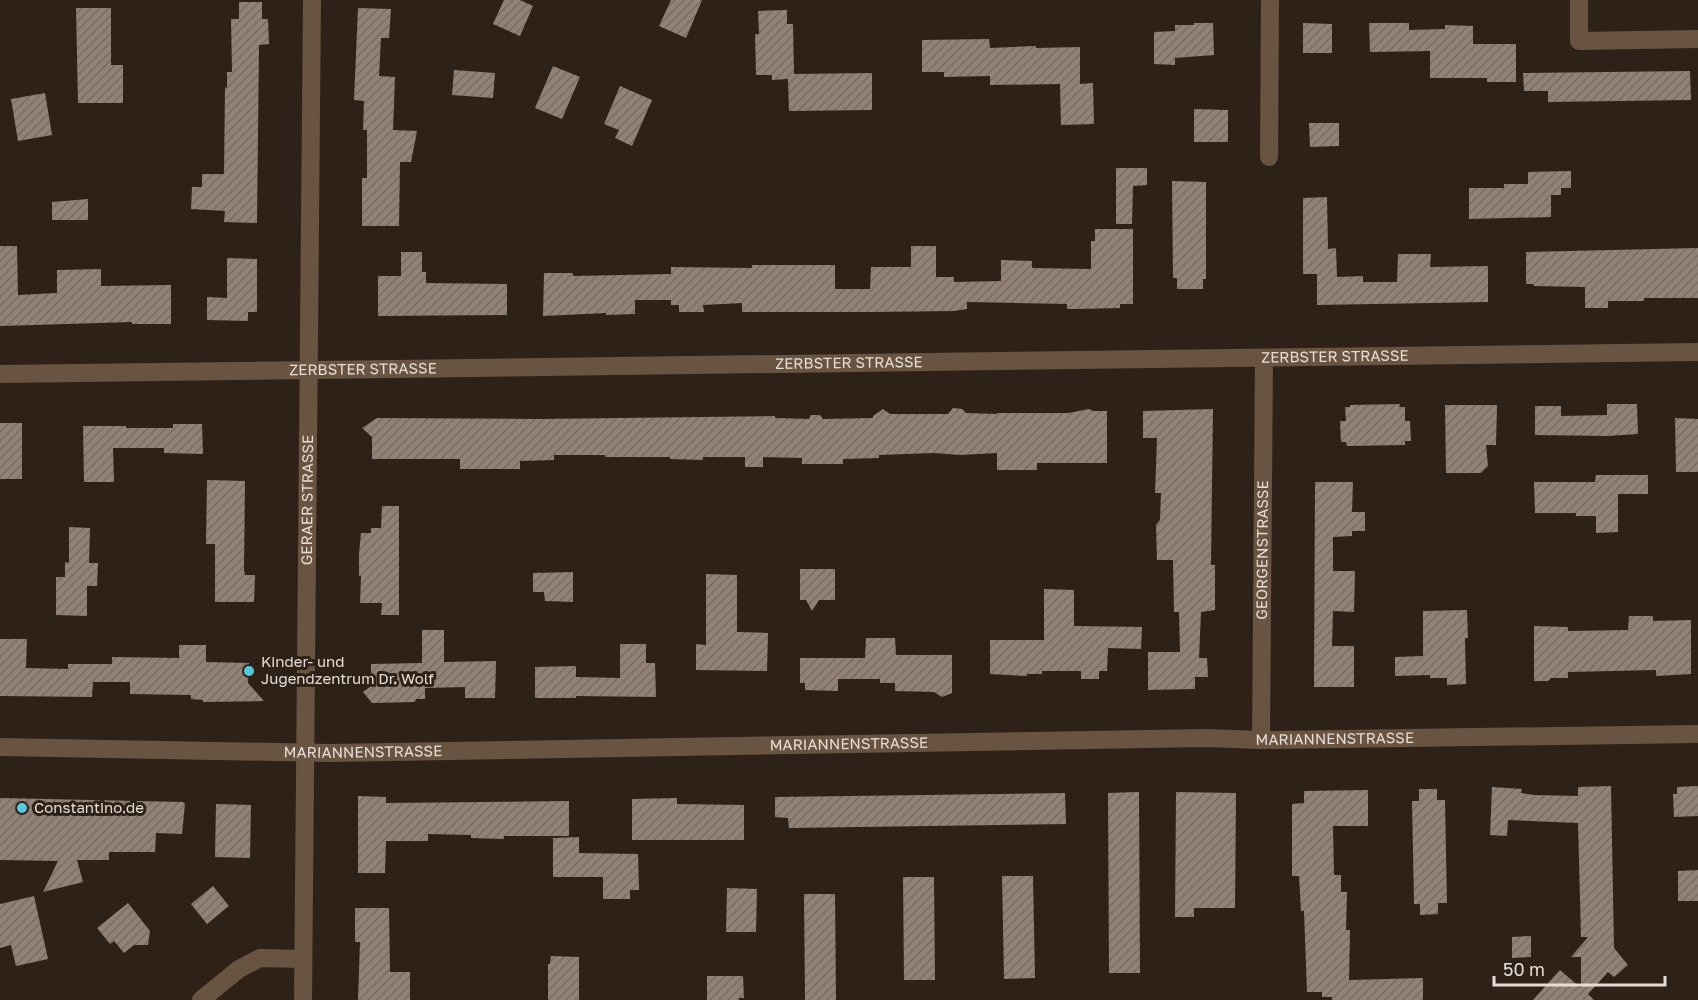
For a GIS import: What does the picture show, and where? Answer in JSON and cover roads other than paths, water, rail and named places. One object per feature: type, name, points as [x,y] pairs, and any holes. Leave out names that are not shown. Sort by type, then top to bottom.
[{"type":"street","name":"GERAER STRASSE","points":[[303,1000],[312,0]]},
{"type":"street","points":[[1269,157],[1270,0]]},
{"type":"street","points":[[1579,0],[1579,41],[1698,39]]},
{"type":"street","name":"ZERBSTER STRASSE","points":[[0,374],[1698,352]]},
{"type":"street","name":"GEORGENSTRASSE","points":[[1261,740],[1264,358]]},
{"type":"street","name":"MARIANNENSTRASSE","points":[[0,747],[304,753],[1206,738],[1261,740],[1698,734]]},
{"type":"street","points":[[201,1000],[239,969],[260,958],[303,960]]},
{"type":"place","name":"Kinder- und Jugendzentrum Dr. Wolf","points":[[249,671]]},
{"type":"place","name":"Constantino.de","points":[[22,808]]}]
